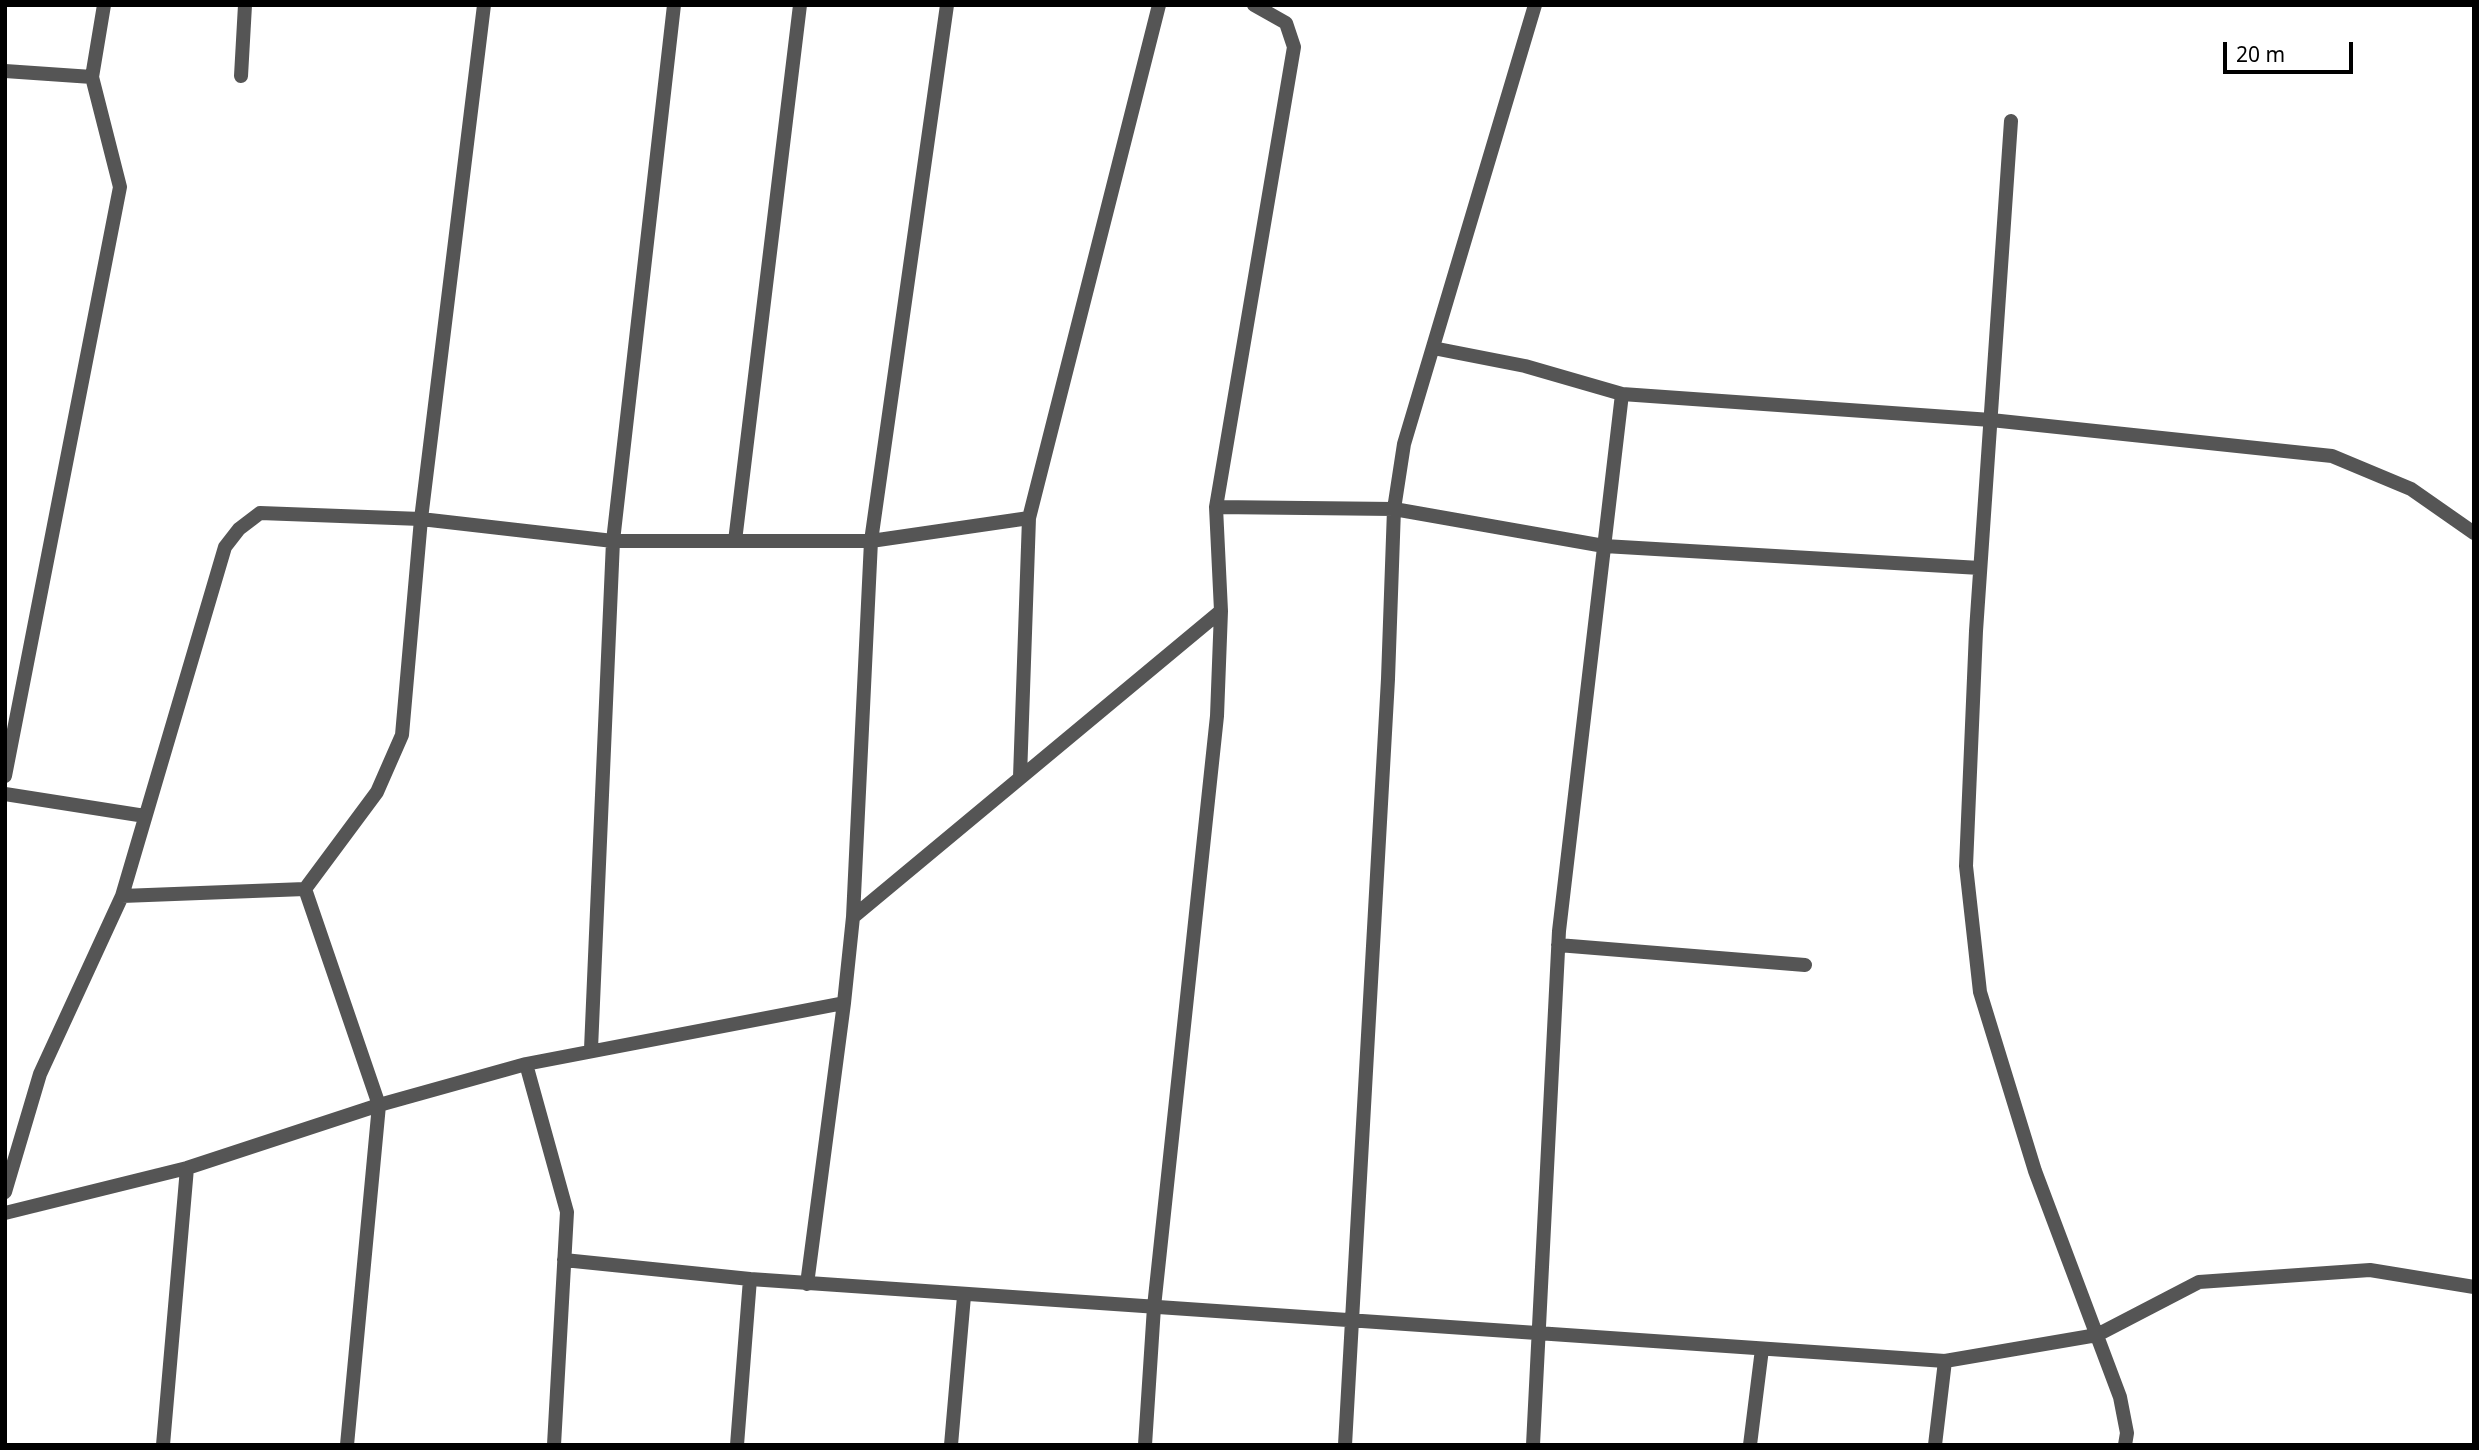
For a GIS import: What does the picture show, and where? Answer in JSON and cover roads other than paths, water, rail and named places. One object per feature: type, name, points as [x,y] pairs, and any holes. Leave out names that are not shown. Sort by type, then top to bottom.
[{"type":"street","points":[[5,776],[120,187],[92,77],[104,5]]},
{"type":"street","points":[[241,76],[246,5]]},
{"type":"street","points":[[305,889],[377,792],[402,735],[421,519],[484,5]]},
{"type":"street","points":[[592,1049],[613,541],[674,5]]},
{"type":"street","points":[[735,541],[800,5]]},
{"type":"street","points":[[807,1283],[853,918],[871,541],[947,5]]},
{"type":"street","points":[[1020,777],[1029,518],[1159,5]]},
{"type":"street","points":[[1145,1445],[1154,1307],[1217,716],[1221,611],[1216,507],[1294,47],[1286,23],[1254,5]]},
{"type":"street","points":[[1345,1445],[1388,693],[1394,509],[1404,444],[1535,5]]},
{"type":"street","points":[[5,71],[92,77]]},
{"type":"street","points":[[2011,121],[1980,568],[1966,866],[1980,992],[2035,1171],[2120,1398],[2127,1433],[2125,1445]]},
{"type":"street","points":[[1433,348],[1525,366],[1622,394],[1991,419],[2332,456],[2411,489],[2474,533]]},
{"type":"street","points":[[1533,1445],[1558,945],[1622,394]]},
{"type":"street","points":[[1216,507],[1394,509],[1604,546],[1980,568]]},
{"type":"street","points":[[5,1192],[40,1074],[122,896],[225,547],[239,529],[260,513],[421,519],[613,541],[871,541],[1029,518]]},
{"type":"street","points":[[853,918],[1221,611]]},
{"type":"street","points":[[5,794],[145,816]]},
{"type":"street","points":[[122,896],[305,889]]},
{"type":"street","points":[[305,889],[379,1105],[347,1445]]},
{"type":"street","points":[[1558,945],[1805,965]]},
{"type":"street","points":[[5,1213],[187,1168],[379,1105],[526,1063],[844,1003]]},
{"type":"street","points":[[526,1063],[567,1212],[554,1445]]},
{"type":"street","points":[[163,1445],[187,1168]]},
{"type":"street","points":[[564,1260],[750,1279],[964,1296],[1352,1318],[1945,1361],[2097,1335],[2199,1282],[2370,1270],[2474,1287]]},
{"type":"street","points":[[737,1445],[750,1279]]},
{"type":"street","points":[[951,1445],[964,1296]]},
{"type":"street","points":[[1750,1445],[1762,1349]]},
{"type":"street","points":[[1935,1445],[1945,1361]]}]
